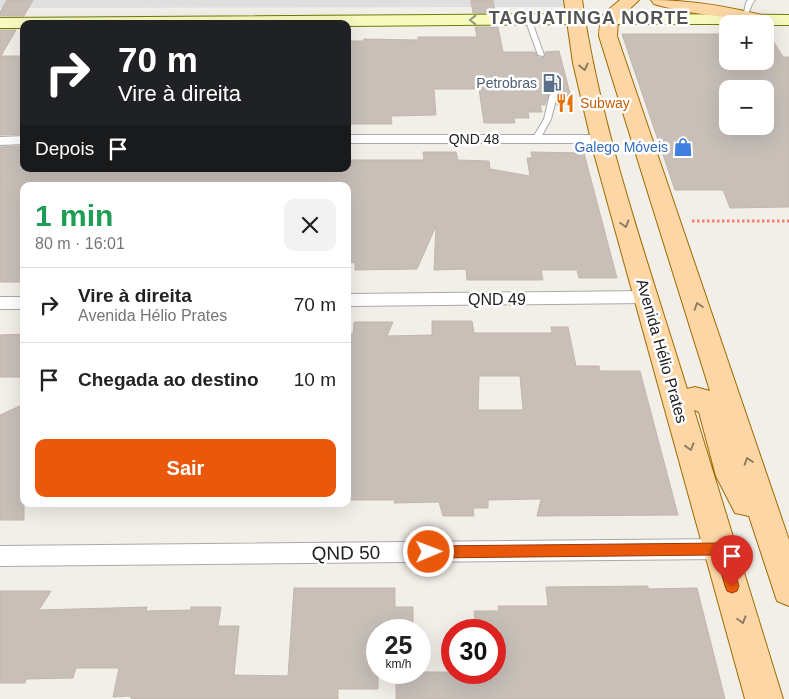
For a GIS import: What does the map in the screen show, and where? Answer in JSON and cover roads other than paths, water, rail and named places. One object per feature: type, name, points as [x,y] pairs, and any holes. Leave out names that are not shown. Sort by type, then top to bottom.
[{"type":"main road","points":[[351,21],[528,20],[588,12],[630,0]]},
{"type":"main road","points":[[660,0],[682,7],[732,13],[749,8]]},
{"type":"main road","points":[[588,12],[719,19]]},
{"type":"main road","points":[[588,12],[608,36],[670,221],[780,531],[789,590]]},
{"type":"main road","name":"Avenida Hélio Prates","points":[[588,12],[601,139],[764,699]]},
{"type":"main road","points":[[774,21],[789,20]]},
{"type":"main road","points":[[0,23],[20,23]]},
{"type":"main road","points":[[678,406],[686,399],[695,397],[706,400],[712,407],[732,476],[745,501],[780,531]]},
{"type":"street","name":"QND 48","points":[[351,139],[601,139]]},
{"type":"street","points":[[0,141],[20,140]]},
{"type":"street","name":"QND 49","points":[[351,300],[646,298]]},
{"type":"street","points":[[0,303],[20,303]]},
{"type":"street","name":"QND 50","points":[[0,556],[721,549]]},
{"type":"lane","points":[[528,20],[541,55]]},
{"type":"lane","points":[[536,139],[545,125],[552,108],[553,96]]},
{"type":"place","name":"Petrobras","points":[[552,83]]},
{"type":"place","name":"Subway","points":[[565,103]]},
{"type":"place","name":"Galego Móveis","points":[[683,147]]},
{"type":"district","name":"TAGUATINGA NORTE","points":[[589,18]]}]
